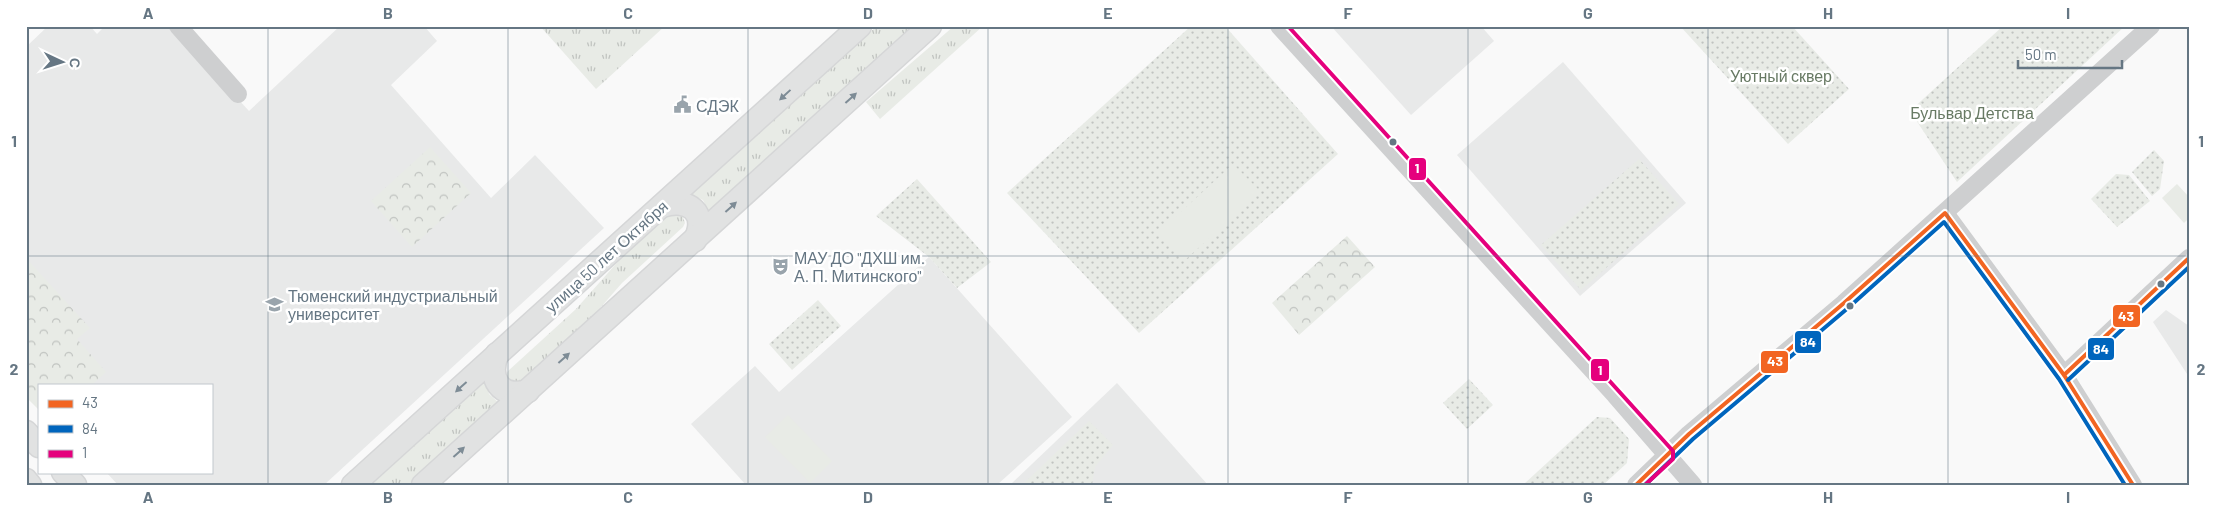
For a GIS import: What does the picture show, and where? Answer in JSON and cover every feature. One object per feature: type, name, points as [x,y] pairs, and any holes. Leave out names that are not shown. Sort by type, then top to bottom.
[{"type":"main road","name":"улица 50 лет Октября","points":[[352,485],[860,26]]},
{"type":"main road","points":[[423,485],[930,26]]},
{"type":"main road","points":[[662,206],[684,203],[694,209],[699,219],[700,230],[695,240]]},
{"type":"main road","points":[[497,354],[493,375],[498,385],[507,392],[518,394],[528,391]]},
{"type":"main road","points":[[26,432],[38,445]]},
{"type":"main road","points":[[65,474],[75,485]]},
{"type":"main road","points":[[26,480],[30,485]]},
{"type":"street","points":[[178,26],[238,94]]},
{"type":"street","points":[[1279,26],[1668,455],[1693,485]]},
{"type":"street","points":[[1636,485],[1689,434],[1844,304],[2151,26]]},
{"type":"street","points":[[1945,213],[2064,375],[2134,485]]},
{"type":"street","points":[[2064,375],[2189,258]]},
{"type":"shaded area","name":"Тюменский индустриальный университет","points":[[48,26],[90,26],[97,34],[105,26],[171,26],[249,111],[340,26],[424,26],[437,41],[391,85],[491,198],[535,155],[604,228],[324,485],[118,485],[108,474],[212,474],[212,384],[38,385],[26,379],[26,47]]},
{"type":"shaded area","points":[[1331,26],[1481,26],[1494,41],[1411,115]]},
{"type":"shaded area","points":[[1563,62],[1686,203],[1580,296],[1457,155]]},
{"type":"shaded area","points":[[929,257],[1072,417],[997,485],[746,485],[691,424],[755,366],[779,392]]},
{"type":"shaded area","points":[[2166,310],[2189,326],[2189,377],[2153,322]]},
{"type":"shaded area","points":[[1117,383],[1208,485],[1010,485]]},
{"type":"green space","points":[[540,26],[665,26],[596,89]]},
{"type":"green space","points":[[877,26],[913,26],[709,213],[703,200],[690,194]]},
{"type":"green space","points":[[954,26],[983,26],[880,119],[866,102]]},
{"type":"green space","points":[[1191,26],[1225,26],[1338,154],[1139,333],[1007,193]]},
{"type":"green space","name":"Уютный сквер","points":[[1680,26],[1792,26],[1849,89],[1788,144]]},
{"type":"green space","name":"Бульвар Детства","points":[[2003,26],[2125,26],[1957,182],[1910,111]]},
{"type":"green space","points":[[430,147],[471,193],[412,247],[371,201]]},
{"type":"green space","points":[[2154,150],[2164,161],[2160,189],[2152,196],[2132,172]]},
{"type":"green space","points":[[1639,159],[1679,204],[1581,290],[1541,245]]},
{"type":"green space","points":[[1233,164],[1261,192],[1185,260],[1159,232]]},
{"type":"green space","points":[[2116,174],[2129,175],[2150,201],[2117,227],[2091,199]]},
{"type":"green space","points":[[917,179],[991,262],[957,288],[929,257],[876,216]]},
{"type":"green space","points":[[2177,184],[2189,197],[2189,218],[2184,223],[2162,198]]},
{"type":"green space","points":[[669,214],[682,214],[685,223],[683,227],[622,283],[580,331],[522,383],[513,386],[506,375],[508,371],[576,309],[622,257]]},
{"type":"green space","points":[[1347,236],[1375,267],[1299,335],[1272,303]]},
{"type":"green space","points":[[26,258],[90,328],[77,339],[106,372],[93,384],[38,384],[38,409],[26,397]]},
{"type":"green space","points":[[818,300],[841,326],[792,370],[769,344]]},
{"type":"green space","points":[[1469,379],[1493,405],[1467,429],[1443,403]]},
{"type":"green space","points":[[486,381],[489,394],[499,403],[408,485],[371,485]]},
{"type":"green space","points":[[788,415],[832,461],[810,483],[765,437]]},
{"type":"green space","points":[[1597,417],[1610,418],[1629,439],[1627,463],[1603,485],[1523,485]]},
{"type":"green space","points":[[1089,421],[1113,445],[1095,467],[1092,485],[1022,485]]},
{"type":"transit line","name":"1","points":[[1288,26],[1673,451],[1673,459],[1645,485]]},
{"type":"transit line","name":"43","points":[[1636,485],[1689,434],[1844,303],[1945,213],[2064,375],[2133,485]]},
{"type":"transit line","name":"84","points":[[1645,485],[1693,439],[1848,308],[1944,222],[2059,379],[2125,485]]},
{"type":"transit line","name":"43","points":[[2064,375],[2189,258]]},
{"type":"transit line","name":"84","points":[[2068,380],[2189,267]]},
{"type":"place","name":"СДЭК","points":[[682,105]]},
{"type":"place","name":"МАУ ДО \"ДХШ им. А. П. Митинского\"","points":[[780,266]]},
{"type":"place","name":"Тюменский индустриальный университет","points":[[274,304]]}]
